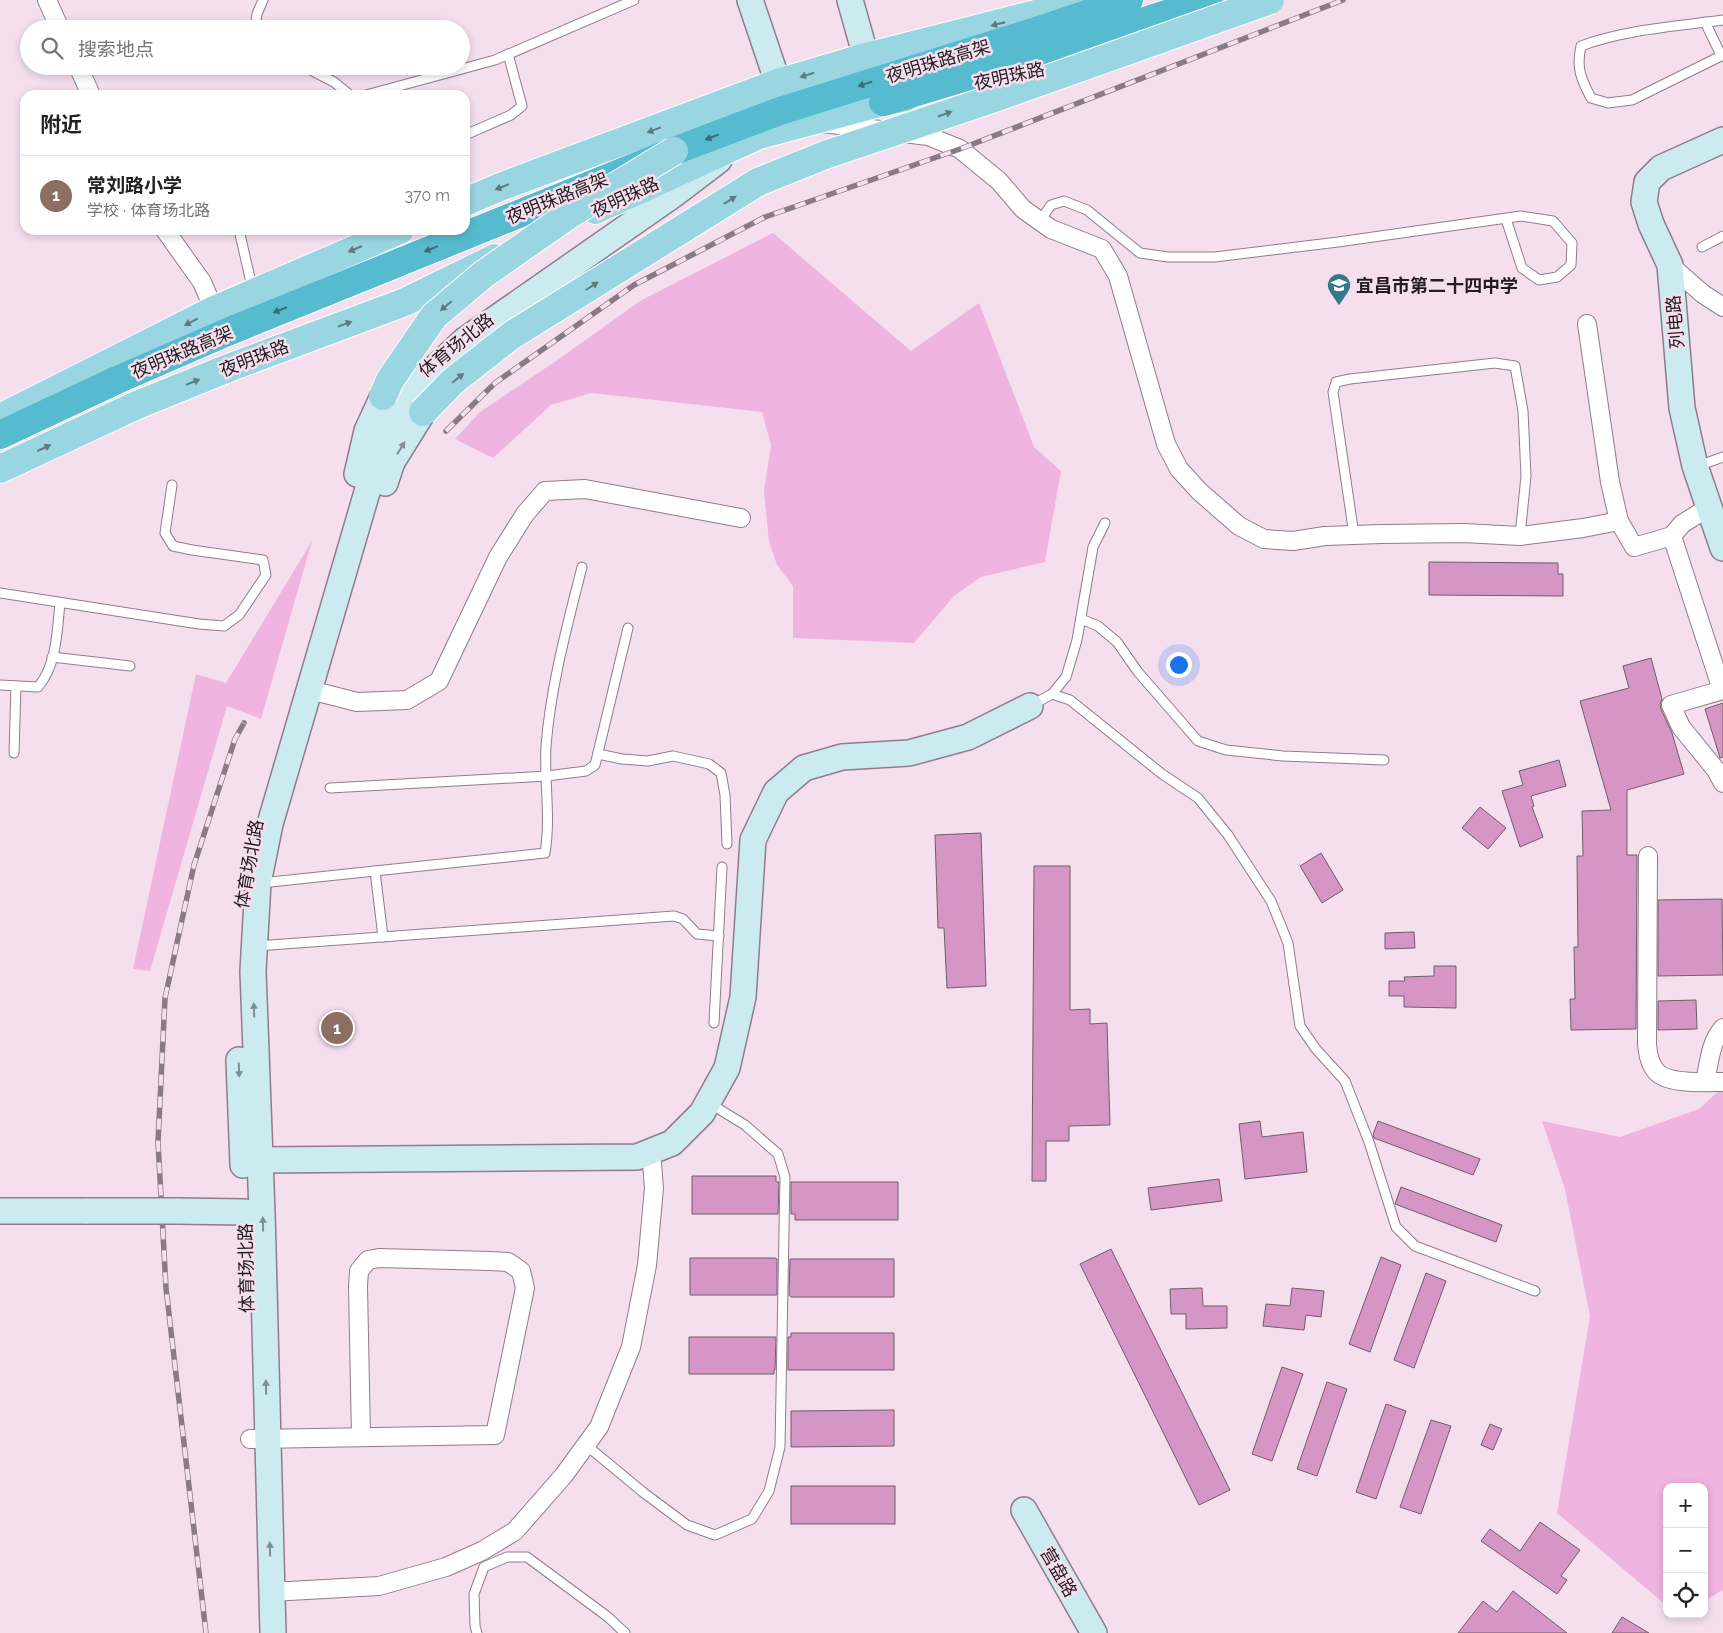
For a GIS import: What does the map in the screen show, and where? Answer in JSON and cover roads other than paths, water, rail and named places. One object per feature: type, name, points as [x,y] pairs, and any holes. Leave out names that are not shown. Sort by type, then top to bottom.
[{"type":"highway","name":"夜明珠路高架","points":[[470,234],[674,151],[780,111],[1039,30],[1128,0]]},
{"type":"highway","name":"夜明珠路高架","points":[[883,102],[1047,53],[1209,0]]},
{"type":"highway","name":"夜明珠路高架","points":[[0,435],[117,380],[225,333],[467,235]]},
{"type":"main road","points":[[750,0],[778,84]]},
{"type":"main road","points":[[850,0],[866,57]]},
{"type":"main road","points":[[470,200],[778,84],[866,57],[1035,10],[1078,0]]},
{"type":"main road","points":[[306,689],[392,462],[423,412],[453,381],[512,335],[758,182],[825,155],[1270,0]]},
{"type":"main road","name":"夜明珠路","points":[[0,468],[137,405],[231,367],[405,302],[620,198],[759,135],[883,102],[1033,72],[1275,0]]},
{"type":"main road","name":"列电路","points":[[1723,140],[1661,168],[1646,182],[1644,202],[1651,224],[1670,265],[1682,408],[1695,466],[1723,548]]},
{"type":"main road","points":[[619,229],[673,195],[738,145]]},
{"type":"main road","points":[[306,689],[366,431],[390,380],[434,316],[484,274],[570,214],[674,151]]},
{"type":"main road","points":[[619,229],[644,206],[636,199],[620,198]]},
{"type":"main road","name":"体育场北路","points":[[256,1633],[260,1160],[252,971],[258,883],[270,824],[306,689],[378,451],[421,381],[465,340],[619,229]]},
{"type":"main road","points":[[0,418],[214,310],[388,235]]},
{"type":"main road","name":"体育场北路","points":[[273,1633],[245,1212],[236,974],[242,884],[254,823],[275,755],[306,689]]},
{"type":"main road","points":[[260,1160],[637,1157],[672,1143],[702,1113],[727,1068],[743,997],[754,840],[776,792],[804,768],[842,757],[909,754],[968,736],[1030,706]]},
{"type":"main road","points":[[0,1211],[245,1212]]},
{"type":"main road","name":"营盘路","points":[[1024,1510],[1094,1633]]},
{"type":"street","points":[[47,0],[56,20]]},
{"type":"street","points":[[82,75],[89,90]]},
{"type":"street","points":[[810,122],[928,136],[960,149],[998,181],[1023,209],[1050,229],[1102,249],[1118,276],[1143,357],[1166,444],[1179,469],[1198,491],[1238,526],[1264,539],[1293,541],[1325,536],[1464,533],[1520,536],[1583,528],[1620,520]]},
{"type":"street","points":[[169,235],[202,282],[214,310]]},
{"type":"street","points":[[1670,265],[1703,294],[1723,307]]},
{"type":"street","points":[[1587,324],[1610,482],[1620,520],[1634,547],[1672,536],[1682,524],[1709,507]]},
{"type":"street","points":[[306,689],[357,702],[407,700],[439,681],[498,557],[525,514],[544,491],[585,490],[742,518]]},
{"type":"street","points":[[1672,536],[1723,690],[1671,705],[1680,727],[1716,770],[1723,783]]},
{"type":"street","points":[[1648,856],[1647,1044],[1649,1060],[1656,1072],[1673,1080],[1723,1082]]},
{"type":"street","points":[[1705,1082],[1712,1050],[1719,1032],[1723,1028]]},
{"type":"street","points":[[271,1592],[379,1586],[446,1567],[482,1551],[515,1531],[564,1475],[599,1427],[631,1347],[647,1265],[654,1188],[651,1151]]},
{"type":"street","points":[[259,1439],[361,1437],[495,1434],[525,1288],[521,1271],[508,1262],[379,1258],[368,1260],[359,1272],[358,1286],[361,1437]]},
{"type":"lane","points":[[256,20],[263,0]]},
{"type":"lane","points":[[470,67],[495,60],[634,0]]},
{"type":"lane","points":[[1705,22],[1722,55],[1632,100],[1608,104],[1591,98],[1582,80],[1578,61],[1581,46],[1642,31],[1705,22],[1723,20]]},
{"type":"lane","points":[[470,133],[511,115],[522,106],[508,54]]},
{"type":"lane","points":[[320,75],[344,90]]},
{"type":"lane","points":[[384,90],[440,75]]},
{"type":"lane","points":[[1040,221],[1050,205],[1064,200],[1087,210],[1140,254],[1168,257],[1215,257],[1338,242],[1506,218],[1522,216],[1553,221],[1572,243],[1571,265],[1557,277],[1539,280],[1522,268],[1506,218]]},
{"type":"lane","points":[[240,235],[254,293]]},
{"type":"lane","points":[[1702,247],[1723,236]]},
{"type":"lane","points":[[1354,535],[1333,392],[1336,382],[1495,363],[1515,366],[1523,411],[1526,476],[1520,536]]},
{"type":"lane","points":[[1695,466],[1723,457]]},
{"type":"lane","points":[[0,592],[60,603],[224,626],[239,615],[266,575],[263,560],[173,546],[165,533],[172,485]]},
{"type":"lane","points":[[1030,706],[1052,694],[1066,677],[1077,640],[1093,547],[1105,523]]},
{"type":"lane","points":[[258,883],[544,853],[548,835],[546,748],[552,687],[582,566]]},
{"type":"lane","points":[[0,686],[38,688],[46,678],[52,657],[60,603]]},
{"type":"lane","points":[[1081,619],[1098,626],[1117,642],[1138,672],[1198,741],[1226,750],[1283,756],[1384,760]]},
{"type":"lane","points":[[330,788],[547,776],[586,772],[595,765],[628,628]]},
{"type":"lane","points":[[52,657],[130,666]]},
{"type":"lane","points":[[14,753],[16,686]]},
{"type":"lane","points":[[1052,694],[1070,700],[1162,774],[1198,798],[1228,835],[1271,901],[1288,943],[1300,1026],[1316,1048],[1345,1081],[1369,1142],[1396,1227],[1415,1246],[1535,1291]]},
{"type":"lane","points":[[598,754],[622,759],[648,761],[673,756],[709,764],[721,773],[725,794],[727,844]]},
{"type":"lane","points":[[714,1023],[722,868]]},
{"type":"lane","points":[[375,871],[383,937]]},
{"type":"lane","points":[[253,946],[674,916],[683,919],[697,934],[719,936]]},
{"type":"lane","points":[[586,1445],[644,1493],[687,1525],[715,1535],[752,1519],[769,1490],[780,1447],[785,1177],[778,1154],[745,1124],[708,1102]]},
{"type":"lane","points":[[477,1633],[474,1594],[484,1567],[507,1557],[527,1557],[608,1617],[625,1633]]},
{"type":"railway","points":[[446,431],[495,383],[634,285],[765,217],[960,149],[1343,0]]},
{"type":"railway","points":[[206,1633],[166,1288],[158,1142],[165,998],[194,865],[235,739],[244,723]]},
{"type":"place","name":"宜昌市第二十四中学","points":[[1339,306]]},
{"type":"place","name":"常刘路小学","points":[[337,1028]]}]
